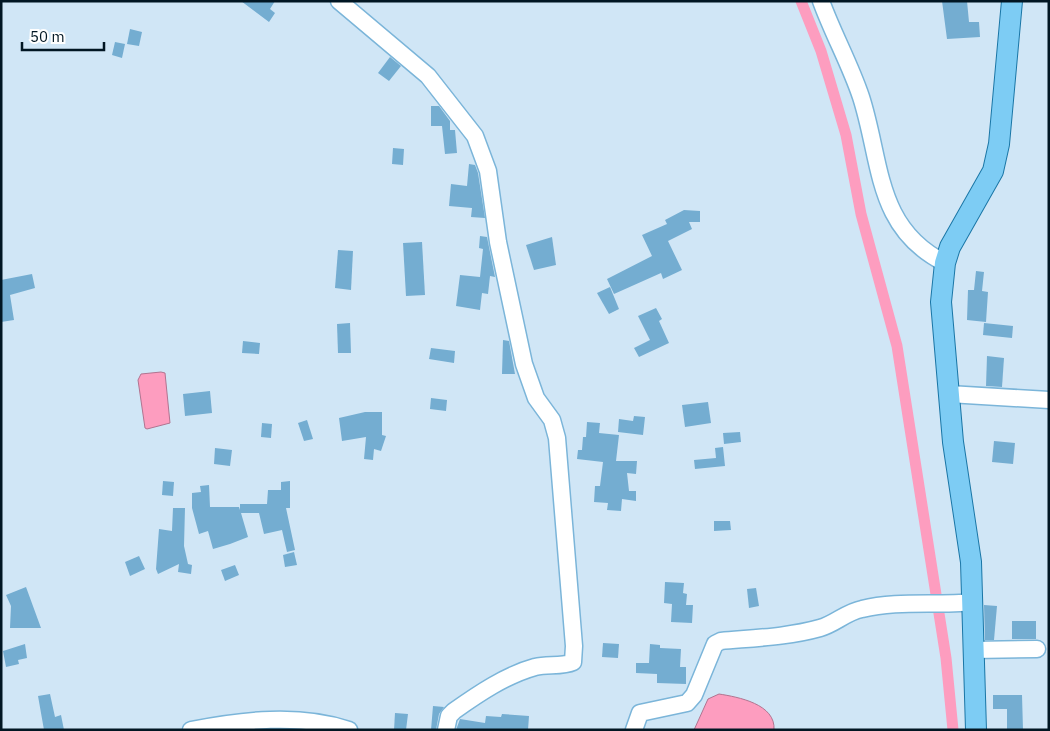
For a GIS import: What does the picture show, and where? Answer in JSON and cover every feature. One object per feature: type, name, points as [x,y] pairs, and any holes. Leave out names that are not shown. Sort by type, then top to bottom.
[{"type":"main road","points":[[976,730],[971,562],[948,394],[941,302],[945,263],[950,247],[993,171],[999,144],[1012,1]]},
{"type":"street","points":[[339,1],[428,76],[475,136],[488,171],[498,242],[527,374],[536,398],[552,420],[557,438],[574,646],[573,662],[567,665],[540,666],[509,677],[454,711],[449,716],[446,730]]},
{"type":"street","points":[[821,1],[860,95],[884,189],[900,226],[914,243],[945,263]]},
{"type":"street","points":[[948,394],[1049,400]]},
{"type":"street","points":[[634,730],[640,713],[687,703],[694,695],[715,644],[721,641],[799,634],[823,627],[850,612],[862,608],[913,603],[973,602]]},
{"type":"street","points":[[973,650],[1037,649]]},
{"type":"street","points":[[190,730],[221,724],[288,720],[334,725],[349,730]]},
{"type":"shaded area","points":[[165,373],[170,423],[147,429],[145,428],[138,380],[141,374]]},
{"type":"shaded area","points":[[719,694],[736,697],[762,708],[773,721],[774,730],[694,730],[708,699]]},
{"type":"building","points":[[241,1],[275,1],[270,9],[275,13],[269,22]]},
{"type":"building","points":[[942,1],[967,1],[969,22],[979,22],[980,37],[947,39]]},
{"type":"building","points":[[130,29],[142,32],[139,46],[127,44]]},
{"type":"building","points":[[115,42],[125,44],[122,58],[112,55]]},
{"type":"building","points":[[390,57],[401,66],[389,81],[378,73]]},
{"type":"building","points":[[431,106],[439,106],[450,121],[450,130],[455,130],[457,153],[445,154],[442,126],[431,126]]},
{"type":"building","points":[[393,148],[404,149],[403,165],[392,164]]},
{"type":"building","points":[[469,164],[475,165],[478,173],[485,218],[471,217],[472,208],[449,206],[451,184],[467,186]]},
{"type":"building","points":[[684,210],[700,211],[700,222],[689,222],[692,229],[668,241],[682,270],[663,279],[661,273],[614,294],[607,279],[652,256],[642,235],[667,224],[665,220]]},
{"type":"building","points":[[480,236],[487,237],[495,277],[490,276],[488,294],[482,293],[480,310],[456,306],[460,275],[480,277],[483,249],[479,248]]},
{"type":"building","points":[[552,237],[556,265],[534,270],[526,245]]},
{"type":"building","points":[[422,242],[425,295],[406,296],[403,243]]},
{"type":"building","points":[[338,250],[353,251],[351,290],[335,288]]},
{"type":"building","points":[[976,271],[984,272],[982,291],[988,292],[986,322],[967,320],[968,290],[974,290]]},
{"type":"building","points":[[32,274],[35,288],[10,295],[14,320],[1,322],[1,280]]},
{"type":"building","points":[[610,287],[619,309],[609,314],[597,293]]},
{"type":"building","points":[[656,308],[662,319],[659,321],[669,343],[639,357],[634,348],[650,340],[638,316]]},
{"type":"building","points":[[350,323],[351,353],[338,353],[337,324]]},
{"type":"building","points":[[984,323],[1013,326],[1012,338],[983,335]]},
{"type":"building","points":[[503,340],[509,341],[515,374],[502,374]]},
{"type":"building","points":[[243,341],[260,343],[259,354],[242,353]]},
{"type":"building","points":[[431,348],[455,351],[454,363],[429,359]]},
{"type":"building","points":[[987,356],[1004,358],[1002,387],[986,386]]},
{"type":"building","points":[[210,391],[212,413],[185,416],[183,394]]},
{"type":"building","points":[[431,398],[447,400],[446,411],[430,409]]},
{"type":"building","points":[[708,402],[711,423],[685,427],[682,405]]},
{"type":"building","points":[[365,412],[382,412],[382,435],[386,436],[381,451],[374,449],[373,460],[364,459],[366,437],[342,441],[339,418]]},
{"type":"building","points":[[634,416],[645,417],[643,435],[618,432],[619,419],[633,421]]},
{"type":"building","points":[[307,420],[313,439],[304,441],[298,423]]},
{"type":"building","points":[[587,422],[600,423],[599,433],[619,435],[616,461],[637,461],[636,474],[627,473],[629,491],[636,491],[636,501],[622,499],[621,511],[607,510],[608,503],[594,502],[595,486],[600,486],[603,462],[577,459],[578,450],[582,450],[583,437],[586,437]]},
{"type":"building","points":[[262,423],[272,424],[271,438],[261,437]]},
{"type":"building","points":[[740,432],[741,442],[724,444],[723,433]]},
{"type":"building","points":[[994,441],[1015,443],[1013,464],[992,462]]},
{"type":"building","points":[[723,447],[725,466],[695,469],[694,460],[716,458],[715,448]]},
{"type":"building","points":[[215,448],[232,450],[230,466],[214,464]]},
{"type":"building","points":[[163,481],[174,482],[173,496],[162,495]]},
{"type":"building","points":[[290,481],[290,508],[286,508],[295,550],[287,552],[282,530],[264,534],[259,513],[241,513],[248,537],[230,544],[213,549],[208,531],[199,534],[192,508],[192,493],[201,492],[200,486],[209,485],[210,507],[239,507],[240,510],[240,504],[267,504],[268,490],[281,490],[281,482]]},
{"type":"building","points":[[173,508],[185,508],[184,546],[188,564],[192,565],[191,574],[178,572],[179,564],[158,574],[156,569],[159,529],[172,531]]},
{"type":"building","points":[[714,521],[730,521],[731,530],[714,531]]},
{"type":"building","points":[[294,552],[297,565],[285,567],[283,555]]},
{"type":"building","points":[[139,556],[145,569],[130,576],[125,562]]},
{"type":"building","points":[[235,565],[239,575],[225,581],[221,570]]},
{"type":"building","points":[[665,582],[684,583],[683,593],[687,594],[686,605],[693,605],[692,623],[671,622],[672,604],[664,603]]},
{"type":"building","points":[[26,587],[41,628],[10,628],[11,606],[6,595]]},
{"type":"building","points":[[756,588],[759,606],[749,608],[747,589]]},
{"type":"building","points":[[984,605],[997,606],[994,640],[985,640]]},
{"type":"building","points":[[1012,621],[1036,621],[1036,639],[1012,639]]},
{"type":"building","points":[[603,643],[619,644],[618,658],[602,657]]},
{"type":"building","points":[[25,644],[27,658],[18,660],[19,664],[6,667],[3,651]]},
{"type":"building","points":[[650,644],[660,645],[660,648],[681,649],[680,667],[686,667],[686,684],[657,683],[657,674],[636,673],[636,663],[649,663]]},
{"type":"building","points":[[50,694],[55,717],[61,715],[64,730],[44,730],[38,696]]},
{"type":"building","points":[[993,695],[1022,695],[1023,730],[1007,730],[1007,709],[993,709]]},
{"type":"building","points":[[433,706],[444,707],[439,714],[436,730],[431,730]]},
{"type":"building","points":[[395,713],[408,714],[406,730],[394,730]]},
{"type":"building","points":[[502,714],[529,716],[528,730],[456,730],[460,719],[485,723],[486,716],[501,717]]},
{"type":"waterway","points":[[801,1],[821,51],[846,135],[861,214],[897,346],[946,658],[953,730]]}]
